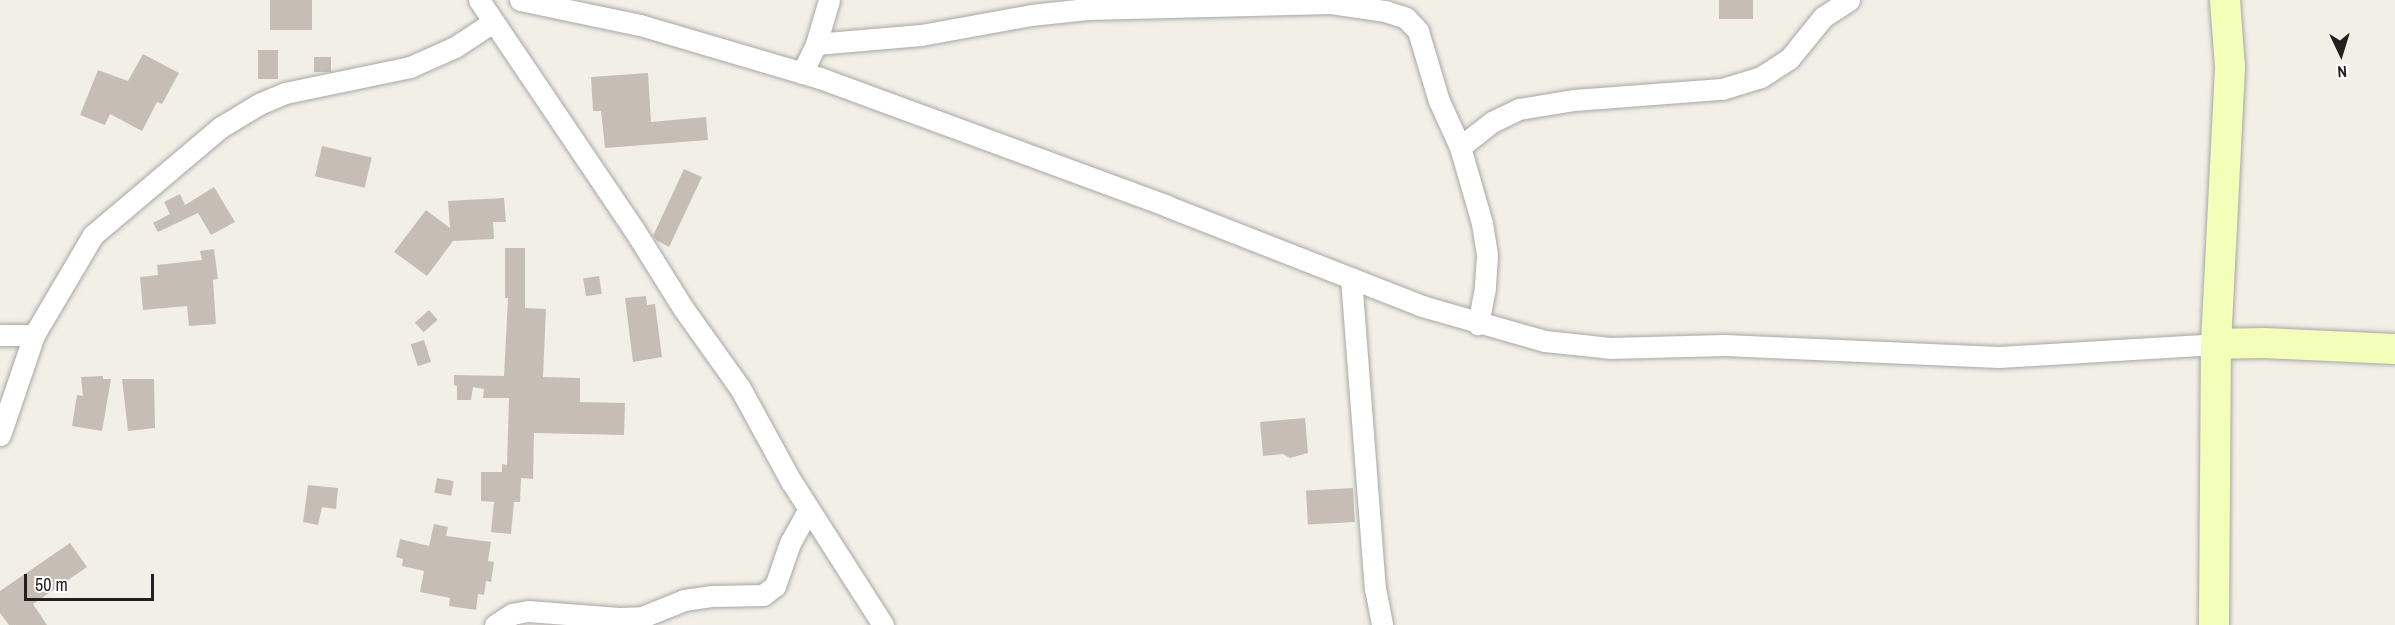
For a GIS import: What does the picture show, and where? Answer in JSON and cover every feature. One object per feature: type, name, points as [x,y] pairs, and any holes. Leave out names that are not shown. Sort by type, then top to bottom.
[{"type":"main road","points":[[2214,625],[2216,344],[2228,160],[2230,68],[2225,0]]},
{"type":"main road","points":[[2216,344],[2264,343],[2395,349]]},
{"type":"street","points":[[479,0],[633,228],[683,308],[740,388],[809,509],[883,625]]},
{"type":"street","points":[[520,0],[640,25],[802,73],[1167,206],[1351,278],[1478,324],[1545,341],[1610,348],[1724,345],[1999,357],[2216,344]]},
{"type":"street","points":[[802,73],[816,44],[829,0]]},
{"type":"street","points":[[1460,147],[1492,122],[1519,109],[1574,100],[1722,89],[1761,77],[1789,59],[1823,17],[1849,0]]},
{"type":"street","points":[[816,44],[921,34],[1031,15],[1087,9],[1331,3],[1384,11],[1406,18],[1418,31],[1438,101],[1460,147],[1482,223],[1487,256],[1485,288],[1478,324]]},
{"type":"street","points":[[0,435],[34,335],[93,235],[221,127],[259,104],[285,93],[410,66],[455,47],[493,22]]},
{"type":"street","points":[[1351,278],[1375,588],[1382,625]]},
{"type":"street","points":[[0,335],[34,335]]},
{"type":"street","points":[[495,625],[512,614],[528,611],[619,618],[642,617],[684,600],[712,596],[763,596],[775,586],[790,543],[809,509]]},
{"type":"building","points":[[270,0],[312,0],[312,30],[270,30]]},
{"type":"building","points":[[1719,0],[1753,0],[1753,19],[1719,19]]},
{"type":"building","points":[[258,50],[278,50],[278,79],[258,79]]},
{"type":"building","points":[[143,54],[179,73],[162,104],[157,102],[142,131],[110,114],[105,125],[80,115],[98,70],[128,81]]},
{"type":"building","points":[[314,57],[331,57],[331,72],[314,72]]},
{"type":"building","points":[[648,73],[651,122],[706,117],[708,140],[605,148],[601,111],[593,111],[591,77]]},
{"type":"building","points":[[322,146],[372,157],[365,188],[315,176]]},
{"type":"building","points":[[684,169],[702,177],[669,247],[653,236]]},
{"type":"building","points":[[214,187],[235,222],[211,235],[198,213],[158,232],[153,223],[170,214],[164,202],[180,194],[185,205]]},
{"type":"building","points":[[504,198],[506,222],[493,222],[494,239],[453,241],[427,276],[394,252],[426,210],[450,228],[448,201]]},
{"type":"building","points":[[505,248],[525,248],[525,308],[546,309],[543,377],[580,378],[580,402],[625,403],[624,435],[534,433],[533,479],[521,478],[520,502],[514,502],[511,534],[491,532],[494,502],[481,501],[481,472],[502,472],[502,464],[507,465],[509,398],[483,398],[484,389],[473,387],[471,400],[457,400],[457,386],[454,385],[454,375],[504,376],[508,298],[505,298]]},
{"type":"building","points":[[214,249],[218,279],[213,280],[216,324],[189,326],[187,306],[143,310],[140,277],[158,275],[157,265],[202,260],[200,251]]},
{"type":"building","points":[[599,276],[602,294],[586,296],[583,279]]},
{"type":"building","points":[[646,296],[647,305],[655,304],[662,357],[633,362],[625,298]]},
{"type":"building","points":[[429,310],[438,320],[424,332],[415,323]]},
{"type":"building","points":[[424,340],[431,362],[418,366],[411,344]]},
{"type":"building","points":[[103,376],[103,379],[111,379],[102,431],[72,426],[77,395],[83,396],[81,377]]},
{"type":"building","points":[[122,379],[154,379],[155,428],[128,431]]},
{"type":"building","points":[[1305,418],[1308,453],[1290,458],[1283,454],[1263,456],[1260,422]]},
{"type":"building","points":[[437,478],[454,481],[451,496],[434,493]]},
{"type":"building","points":[[308,485],[338,488],[336,509],[322,507],[318,525],[303,522]]},
{"type":"building","points":[[1353,488],[1355,522],[1308,524],[1306,490]]},
{"type":"building","points":[[434,524],[448,527],[446,536],[491,542],[488,561],[494,562],[491,582],[486,581],[484,595],[478,594],[476,610],[449,606],[450,598],[420,592],[424,571],[402,566],[403,559],[396,557],[400,539],[429,546]]},
{"type":"building","points":[[70,543],[87,567],[33,604],[47,625],[9,625],[0,613],[0,591]]}]
